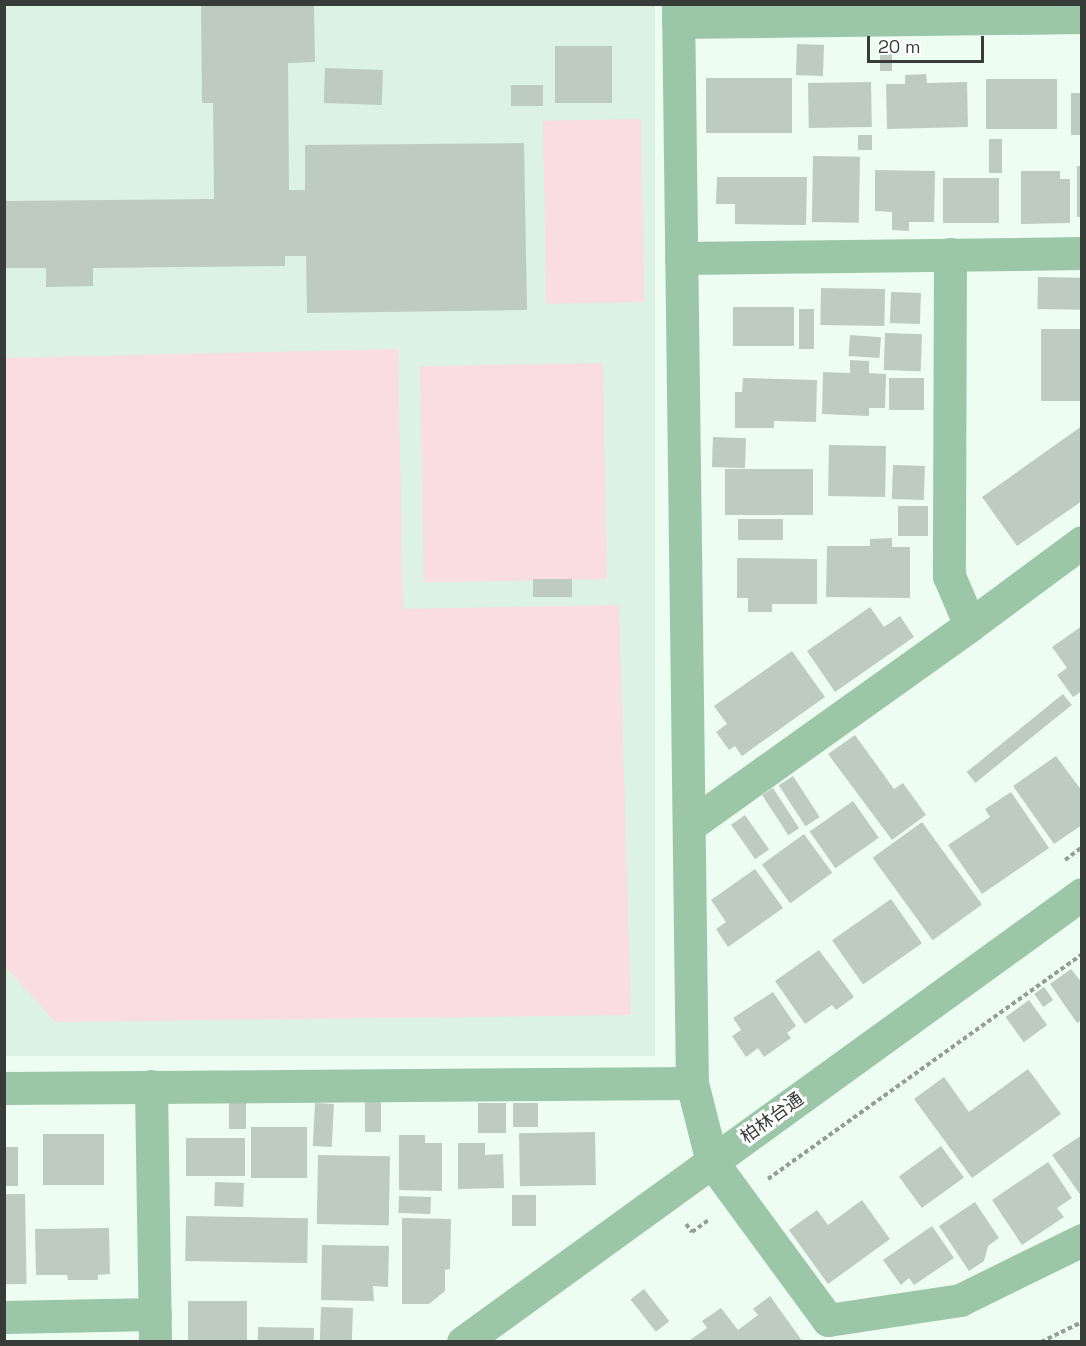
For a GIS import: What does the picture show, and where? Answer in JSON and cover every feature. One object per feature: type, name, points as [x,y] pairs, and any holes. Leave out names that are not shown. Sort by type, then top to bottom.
[{"type":"street","points":[[1082,17],[678,13],[692,1083],[712,1162],[828,1320],[960,1300],[1082,1240]]},
{"type":"street","points":[[681,258],[1082,253]]},
{"type":"street","points":[[950,255],[949,576],[970,625]]},
{"type":"street","points":[[690,825],[1082,542]]},
{"type":"street","name":"柏林台通","points":[[463,1341],[1082,894]]},
{"type":"street","points":[[4,1088],[692,1083]]},
{"type":"street","points":[[4,1317],[155,1328],[151,1086]]},
{"type":"path","points":[[1041,1341],[1082,1322]]},
{"type":"shaded area","points":[[4,5],[655,5],[655,1056],[4,1056]]},
{"type":"shaded area","points":[[641,119],[644,302],[546,304],[543,121]]},
{"type":"shaded area","points":[[398,349],[403,609],[619,605],[631,1015],[55,1022],[5,966],[5,358]]},
{"type":"shaded area","points":[[603,363],[607,579],[424,582],[420,366]]},
{"type":"building","points":[[201,4],[314,4],[315,62],[288,63],[289,190],[305,190],[305,145],[524,143],[527,310],[307,313],[306,256],[285,256],[285,266],[93,268],[93,286],[46,287],[46,268],[4,268],[4,196],[7,201],[214,199],[213,103],[202,103]]},
{"type":"building","points":[[797,44],[824,45],[823,76],[796,75]]},
{"type":"building","points":[[555,46],[612,46],[612,103],[555,103]]},
{"type":"building","points":[[880,51],[892,51],[892,71],[880,71]]},
{"type":"building","points":[[325,68],[383,70],[382,105],[324,103]]},
{"type":"building","points":[[926,74],[927,83],[967,82],[968,127],[887,129],[886,84],[905,84],[905,75]]},
{"type":"building","points":[[706,78],[792,78],[792,133],[706,133]]},
{"type":"building","points":[[986,79],[1057,79],[1057,129],[986,129]]},
{"type":"building","points":[[871,82],[872,127],[809,128],[808,83]]},
{"type":"building","points":[[511,85],[543,85],[543,106],[511,106]]},
{"type":"building","points":[[1071,93],[1082,93],[1082,135],[1071,135]]},
{"type":"building","points":[[858,135],[872,135],[872,150],[858,150]]},
{"type":"building","points":[[989,139],[1002,139],[1002,173],[989,173]]},
{"type":"building","points":[[813,156],[860,157],[859,223],[812,222]]},
{"type":"building","points":[[1077,166],[1082,166],[1082,217],[1077,217]]},
{"type":"building","points":[[875,170],[935,171],[934,222],[909,222],[909,231],[892,230],[892,212],[875,211]]},
{"type":"building","points":[[1021,171],[1060,171],[1060,179],[1070,179],[1070,223],[1021,224]]},
{"type":"building","points":[[717,177],[807,177],[806,225],[735,224],[735,204],[716,204]]},
{"type":"building","points":[[943,178],[999,178],[999,223],[943,223]]},
{"type":"building","points":[[1038,277],[1082,278],[1081,310],[1037,309]]},
{"type":"building","points":[[821,288],[885,289],[884,326],[820,325]]},
{"type":"building","points":[[891,292],[921,293],[920,324],[890,323]]},
{"type":"building","points":[[733,307],[794,307],[794,346],[733,346]]},
{"type":"building","points":[[799,309],[814,309],[814,349],[799,349]]},
{"type":"building","points":[[1041,329],[1082,329],[1082,401],[1041,401]]},
{"type":"building","points":[[885,333],[922,334],[921,371],[884,370]]},
{"type":"building","points":[[850,335],[881,337],[879,358],[849,356]]},
{"type":"building","points":[[850,360],[869,361],[869,373],[886,374],[885,408],[869,408],[869,416],[822,414],[823,372],[850,373]]},
{"type":"building","points":[[743,378],[817,380],[816,422],[774,421],[774,428],[735,428],[735,392],[742,392]]},
{"type":"building","points":[[889,378],[924,378],[924,410],[889,410]]},
{"type":"building","points":[[1082,426],[1082,501],[1017,546],[982,497]]},
{"type":"building","points":[[713,437],[746,438],[745,468],[712,467]]},
{"type":"building","points":[[829,445],[886,446],[885,497],[828,496]]},
{"type":"building","points":[[893,465],[925,466],[924,500],[892,499]]},
{"type":"building","points":[[725,469],[813,469],[813,515],[725,515]]},
{"type":"building","points":[[898,506],[928,506],[928,536],[898,536]]},
{"type":"building","points":[[738,519],[783,519],[783,540],[738,540]]},
{"type":"building","points":[[892,538],[892,547],[910,547],[910,598],[826,597],[827,546],[870,546],[870,539]]},
{"type":"building","points":[[737,558],[817,559],[817,604],[772,604],[772,612],[748,612],[748,598],[737,598]]},
{"type":"building","points":[[533,579],[572,579],[572,597],[533,597]]},
{"type":"building","points":[[870,607],[884,627],[900,616],[914,637],[835,692],[807,651]]},
{"type":"building","points":[[1082,626],[1082,691],[1073,697],[1057,675],[1067,668],[1052,647]]},
{"type":"building","points":[[792,651],[825,697],[742,756],[735,746],[729,750],[716,732],[727,724],[714,706]]},
{"type":"building","points":[[1063,694],[1072,705],[975,783],[967,772]]},
{"type":"building","points":[[855,735],[894,789],[903,783],[926,815],[892,840],[828,754]]},
{"type":"building","points":[[1056,756],[1082,791],[1082,825],[1054,844],[1013,786]]},
{"type":"building","points":[[793,776],[820,817],[805,826],[779,785]]},
{"type":"building","points":[[773,788],[799,828],[788,835],[762,795]]},
{"type":"building","points":[[1011,792],[1049,848],[982,894],[948,845],[990,817],[985,809]]},
{"type":"building","points":[[853,801],[879,838],[835,868],[810,831]]},
{"type":"building","points":[[745,815],[769,849],[755,859],[731,825]]},
{"type":"building","points":[[922,822],[982,905],[933,940],[873,858]]},
{"type":"building","points":[[804,834],[832,873],[790,903],[762,865]]},
{"type":"building","points":[[755,869],[783,908],[728,947],[716,929],[726,922],[711,900]]},
{"type":"building","points":[[891,899],[922,943],[863,985],[832,940]]},
{"type":"building","points":[[819,950],[854,997],[836,1010],[832,1005],[805,1024],[775,981]]},
{"type":"building","points":[[1071,969],[1082,983],[1082,1020],[1077,1023],[1050,984]]},
{"type":"building","points":[[1044,987],[1053,1000],[1043,1007],[1034,994]]},
{"type":"building","points":[[773,992],[796,1026],[787,1033],[791,1038],[764,1057],[758,1048],[746,1057],[732,1036],[741,1030],[733,1018]]},
{"type":"building","points":[[1029,1000],[1047,1025],[1024,1042],[1006,1017]]},
{"type":"building","points":[[1028,1069],[1061,1114],[972,1178],[914,1099],[944,1077],[969,1112]]},
{"type":"building","points":[[229,1100],[246,1100],[246,1129],[229,1129]]},
{"type":"building","points":[[365,1101],[381,1101],[381,1132],[365,1132]]},
{"type":"building","points":[[315,1103],[334,1104],[332,1147],[313,1146]]},
{"type":"building","points":[[478,1103],[506,1103],[506,1133],[478,1133]]},
{"type":"building","points":[[513,1103],[538,1103],[538,1127],[513,1127]]},
{"type":"building","points":[[251,1127],[307,1127],[307,1178],[251,1178]]},
{"type":"building","points":[[595,1132],[596,1185],[520,1186],[519,1133]]},
{"type":"building","points":[[43,1134],[104,1134],[104,1185],[43,1185]]},
{"type":"building","points":[[399,1135],[425,1135],[425,1143],[442,1143],[442,1191],[399,1190]]},
{"type":"building","points":[[1082,1135],[1082,1197],[1052,1155]]},
{"type":"building","points":[[186,1138],[245,1138],[245,1176],[186,1176]]},
{"type":"building","points":[[458,1143],[485,1143],[485,1155],[503,1154],[504,1188],[458,1189]]},
{"type":"building","points":[[941,1146],[964,1178],[922,1208],[899,1177]]},
{"type":"building","points":[[5,1147],[18,1147],[18,1186],[5,1186]]},
{"type":"building","points":[[318,1155],[390,1156],[389,1225],[317,1224]]},
{"type":"building","points":[[1048,1162],[1072,1198],[1057,1208],[1064,1217],[1022,1245],[992,1200]]},
{"type":"building","points":[[215,1182],[244,1183],[243,1207],[214,1206]]},
{"type":"building","points":[[4,1194],[25,1194],[27,1284],[6,1284]]},
{"type":"building","points":[[512,1195],[536,1195],[536,1226],[512,1226]]},
{"type":"building","points":[[399,1196],[431,1197],[430,1214],[398,1213]]},
{"type":"building","points":[[862,1200],[890,1239],[828,1284],[789,1230],[817,1210],[828,1225]]},
{"type":"building","points":[[975,1202],[999,1238],[988,1246],[984,1261],[969,1271],[939,1226]]},
{"type":"building","points":[[186,1216],[308,1218],[307,1263],[185,1261]]},
{"type":"building","points":[[402,1218],[451,1219],[450,1269],[445,1270],[445,1291],[429,1304],[402,1304]]},
{"type":"building","points":[[932,1226],[954,1258],[914,1285],[909,1278],[901,1285],[883,1260]]},
{"type":"building","points":[[109,1228],[110,1274],[98,1275],[98,1280],[68,1280],[67,1275],[36,1275],[35,1229]]},
{"type":"building","points":[[322,1245],[389,1246],[388,1287],[373,1286],[374,1301],[321,1300]]},
{"type":"building","points":[[644,1289],[669,1321],[656,1332],[631,1299]]},
{"type":"building","points":[[770,1296],[803,1342],[690,1340],[707,1328],[702,1321],[721,1308],[738,1330],[758,1315],[753,1309]]},
{"type":"building","points":[[188,1301],[247,1301],[247,1342],[188,1342]]},
{"type":"building","points":[[321,1307],[353,1308],[352,1342],[320,1342]]},
{"type":"building","points":[[258,1327],[314,1328],[314,1342],[258,1342]]}]
